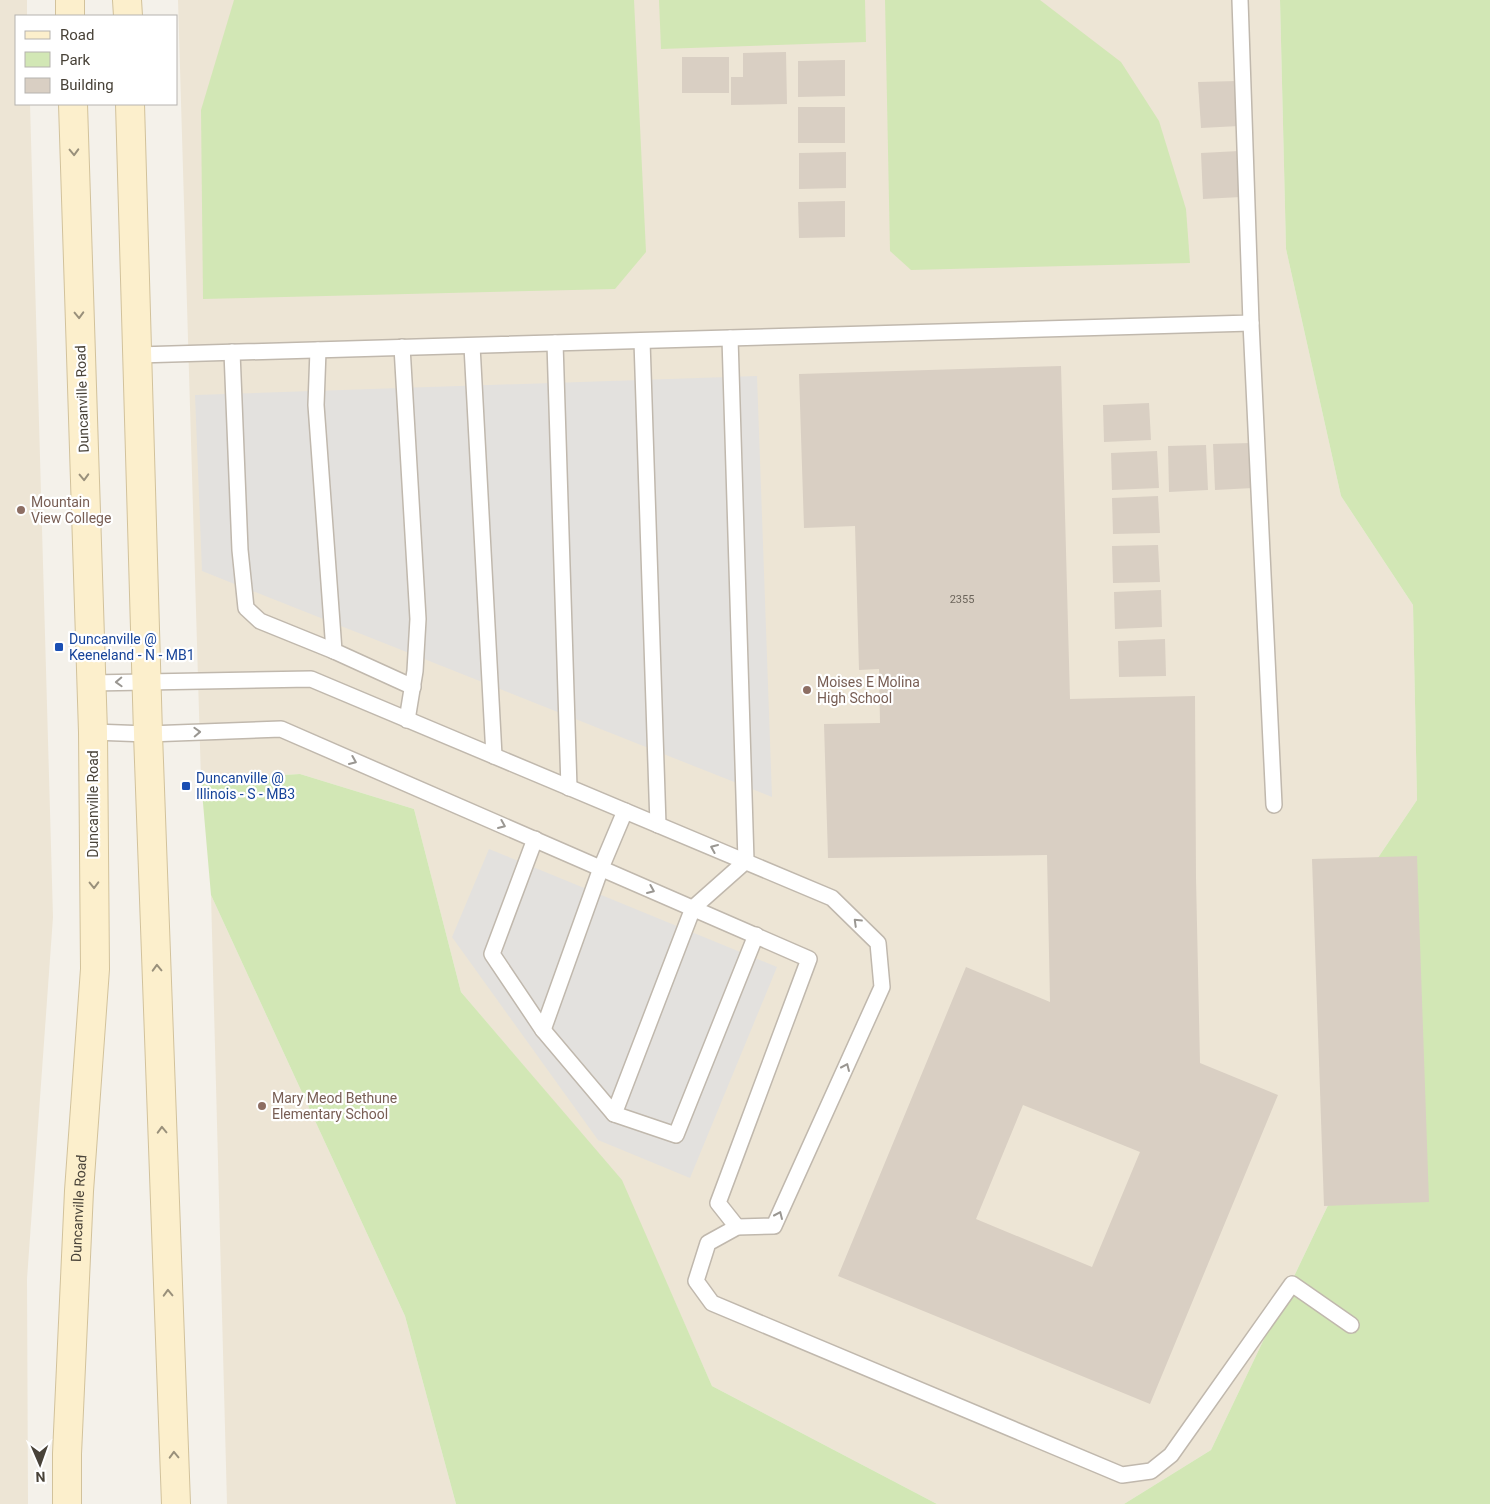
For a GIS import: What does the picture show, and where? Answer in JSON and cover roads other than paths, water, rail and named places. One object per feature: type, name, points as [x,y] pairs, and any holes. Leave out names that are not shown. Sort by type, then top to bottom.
[{"type":"main road","points":[[70,0],[70,15]]},
{"type":"main road","points":[[127,0],[128,15]]},
{"type":"main road","name":"Duncanville Road","points":[[66,1504],[66,1454],[79,1191],[95,969],[93,732],[73,105]]},
{"type":"main road","points":[[130,105],[148,734],[176,1504]]},
{"type":"lane","points":[[1240,0],[1251,323],[1274,805]]},
{"type":"lane","points":[[138,355],[1251,323]]},
{"type":"lane","points":[[730,338],[746,862]]},
{"type":"lane","points":[[642,341],[658,825]]},
{"type":"lane","points":[[555,343],[569,788]]},
{"type":"lane","points":[[472,346],[494,756]]},
{"type":"lane","points":[[402,348],[418,619],[407,720]]},
{"type":"lane","points":[[318,350],[316,405],[334,651]]},
{"type":"lane","points":[[232,352],[240,550],[246,608],[260,621],[334,651],[412,687]]},
{"type":"lane","points":[[91,683],[311,679],[832,898],[878,943],[882,987],[774,1226],[737,1227],[708,1243],[696,1281],[712,1303],[1122,1475],[1151,1471],[1171,1455],[1292,1284],[1351,1325]]},
{"type":"lane","points":[[93,732],[148,734],[281,729],[809,959],[718,1202],[737,1227]]},
{"type":"lane","points":[[543,1030],[602,868],[625,811]]},
{"type":"lane","points":[[535,839],[492,954],[543,1030],[614,1114],[676,1135],[756,935]]},
{"type":"lane","points":[[614,1114],[693,908],[746,862]]},
{"type":"place","name":"Mountain View College","points":[[21,510]]},
{"type":"place","name":"Duncanville @ Keeneland - N - MB1","points":[[59,647]]},
{"type":"place","name":"Moises E Molina High School","points":[[807,690]]},
{"type":"place","name":"Duncanville @ Illinois - S - MB3","points":[[186,786]]},
{"type":"place","name":"Mary Meod Bethune Elementary School","points":[[262,1106]]}]
